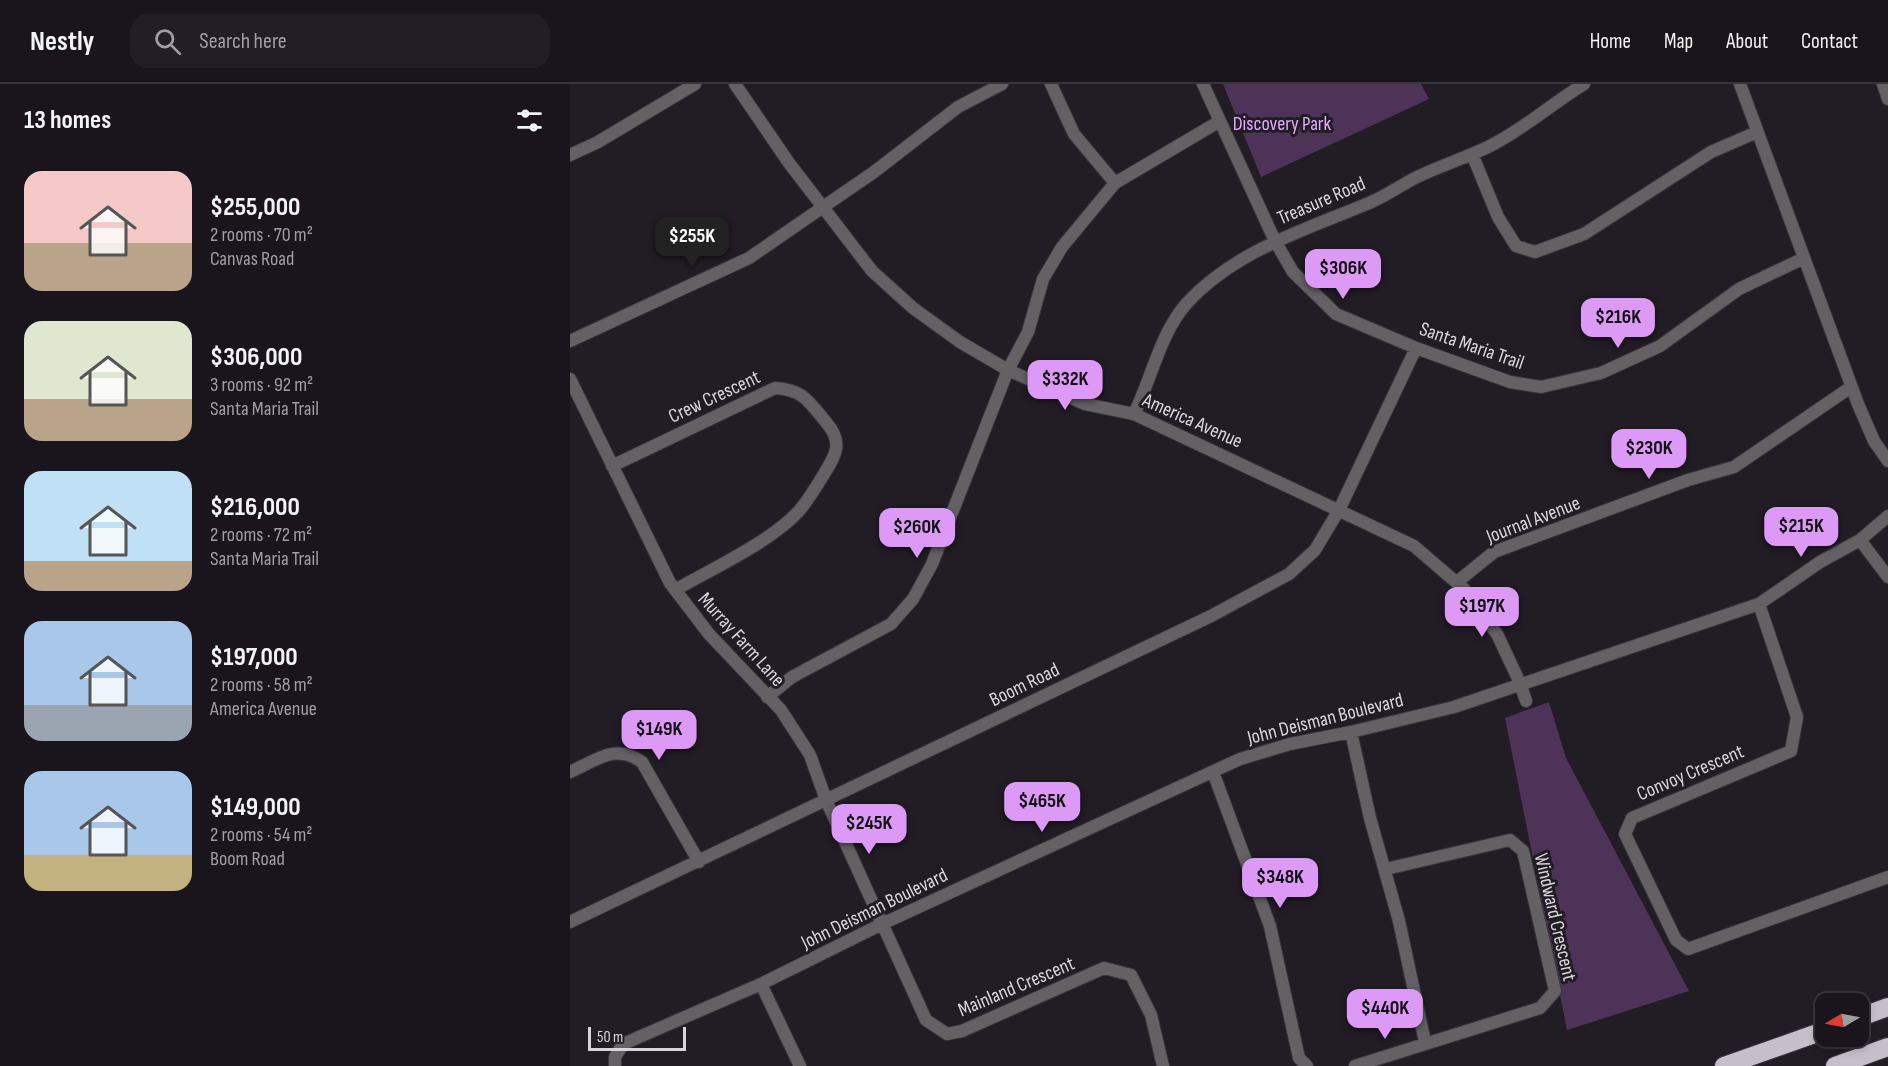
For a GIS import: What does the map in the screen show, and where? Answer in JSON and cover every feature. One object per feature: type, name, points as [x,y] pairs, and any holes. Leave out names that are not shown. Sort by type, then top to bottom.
[{"type":"highway","points":[[1869,1014],[1888,1008]]},
{"type":"highway","points":[[1724,1066],[1815,1034]]},
{"type":"highway","points":[[1835,1066],[1888,1047]]},
{"type":"street","points":[[570,155],[598,142],[695,84]]},
{"type":"street","name":"America Avenue","points":[[735,84],[822,206],[872,271],[913,308],[960,342],[1008,370],[1085,404],[1134,414],[1414,546],[1457,582],[1497,634],[1526,701]]},
{"type":"street","points":[[570,341],[749,258],[874,172],[958,107],[1002,84]]},
{"type":"street","points":[[1051,84],[1074,134],[1115,183]]},
{"type":"street","name":"Santa Maria Trail","points":[[1203,84],[1275,241],[1293,272],[1335,314],[1416,348],[1510,382],[1541,387],[1601,373],[1660,346],[1739,289],[1802,259]]},
{"type":"street","name":"Treasure Road","points":[[1134,414],[1146,390],[1155,361],[1186,304],[1222,271],[1275,241],[1371,202],[1417,177],[1472,154],[1529,124],[1584,84]]},
{"type":"street","points":[[1740,84],[1802,259],[1851,387],[1874,441],[1888,461]]},
{"type":"street","points":[[1883,84],[1888,99]]},
{"type":"street","points":[[767,697],[792,677],[891,624],[903,612],[932,564],[1008,370],[1028,332],[1043,279],[1051,265],[1073,231],[1115,183],[1220,121]]},
{"type":"street","points":[[1472,154],[1498,217],[1516,246],[1535,252],[1584,234],[1711,152],[1757,132]]},
{"type":"street","name":"Boom Road","points":[[570,922],[699,862],[1271,585],[1289,574],[1315,550],[1339,510],[1416,348]]},
{"type":"street","name":"Murray Farm Lane","points":[[570,379],[650,547],[675,590],[709,634],[781,710],[810,755],[826,800],[884,923]]},
{"type":"street","name":"Journal Avenue","points":[[1457,582],[1494,552],[1688,480],[1734,467],[1851,387]]},
{"type":"street","name":"Crew Crescent","points":[[612,466],[775,388],[793,390],[805,398],[836,434],[837,450],[799,511],[767,536],[675,590]]},
{"type":"street","name":"John Deisman Boulevard","points":[[615,1061],[623,1044],[761,984],[884,923],[1240,759],[1290,744],[1454,707],[1759,604],[1820,562],[1860,540],[1888,516]]},
{"type":"street","points":[[1860,540],[1888,577]]},
{"type":"street","name":"Convoy Crescent","points":[[1759,604],[1797,717],[1791,751],[1632,818],[1625,834],[1676,940],[1688,949],[1888,877]]},
{"type":"street","points":[[1351,732],[1370,818],[1386,869],[1425,1042]]},
{"type":"street","points":[[570,772],[614,752],[629,753],[642,762],[699,862]]},
{"type":"street","points":[[1213,772],[1270,926],[1299,1058],[1307,1066]]},
{"type":"street","name":"Windward Crescent","points":[[1355,1066],[1425,1042],[1540,1008],[1555,991],[1523,851],[1510,840],[1386,869]]},
{"type":"street","name":"Mainland Crescent","points":[[884,923],[926,1020],[947,1034],[975,1027],[1104,968],[1131,975],[1151,1015],[1163,1066]]},
{"type":"street","points":[[761,984],[800,1066]]},
{"type":"green space","name":"Discovery Park","points":[[1223,84],[1421,84],[1429,99],[1261,177]]},
{"type":"green space","points":[[1549,702],[1566,758],[1689,991],[1567,1030],[1505,718]]}]
